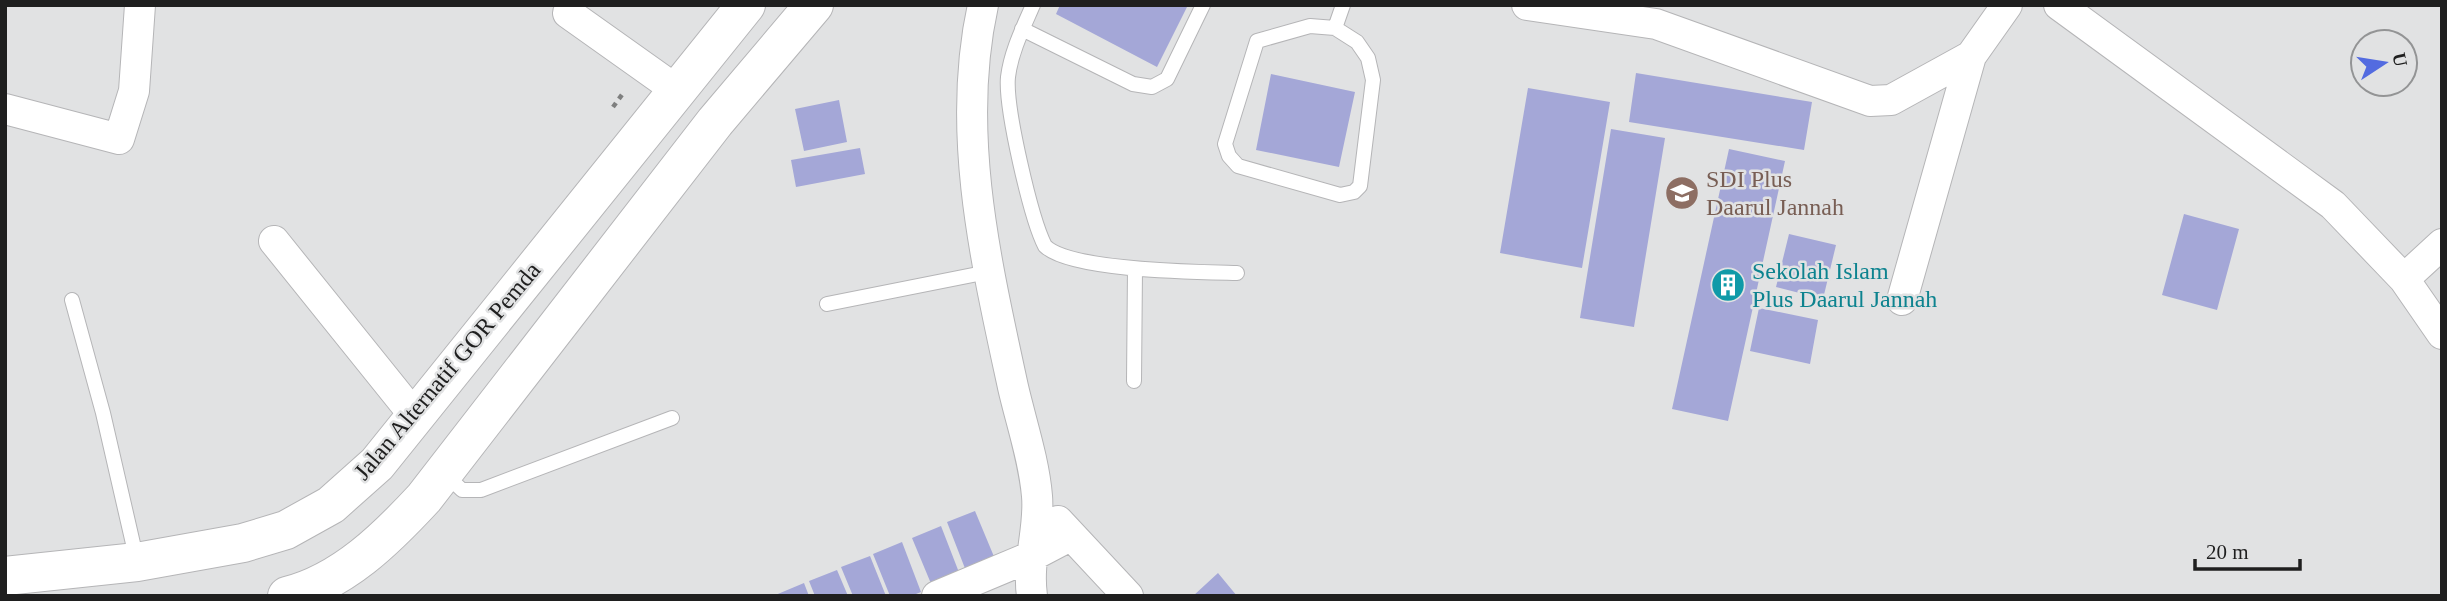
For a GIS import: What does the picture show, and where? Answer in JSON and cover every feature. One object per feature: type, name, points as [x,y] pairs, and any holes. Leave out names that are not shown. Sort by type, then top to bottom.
[{"type":"main road","name":"Jalan Alternatif GOR Pemda","points":[[5,576],[137,562],[243,543],[286,530],[341,496],[377,464],[675,89],[746,5]]},
{"type":"main road","points":[[288,596],[346,569],[387,539],[444,474],[715,122],[814,5]]},
{"type":"street","points":[[5,110],[119,139],[134,91],[140,5]]},
{"type":"street","points":[[983,5],[976,37],[970,108],[988,272],[1037,497],[1030,557],[1032,596]]},
{"type":"street","points":[[1527,5],[1656,24],[1870,101],[1891,100],[1971,56]]},
{"type":"street","points":[[1902,300],[1971,56],[2007,5]]},
{"type":"street","points":[[2059,5],[2305,183],[2350,221],[2404,279],[2442,334]]},
{"type":"street","points":[[568,13],[675,89]]},
{"type":"street","points":[[274,241],[414,415]]},
{"type":"street","points":[[2404,279],[2439,253]]},
{"type":"street","points":[[1037,497],[1128,596]]},
{"type":"street","points":[[937,596],[1030,557],[1070,536]]},
{"type":"lane","points":[[1033,5],[1013,55],[1008,94],[1040,236],[1050,250],[1060,255],[1135,269],[1237,273]]},
{"type":"lane","points":[[1023,29],[1133,84],[1152,87],[1167,79],[1203,5]]},
{"type":"lane","points":[[1335,28],[1343,5]]},
{"type":"lane","points":[[1310,26],[1335,28],[1357,42],[1368,58],[1373,79],[1360,186],[1354,192],[1340,195],[1238,166],[1229,156],[1225,144],[1257,41],[1310,26]]},
{"type":"lane","points":[[1134,381],[1135,269]]},
{"type":"lane","points":[[827,304],[988,272]]},
{"type":"lane","points":[[72,300],[103,413],[137,562]]},
{"type":"lane","points":[[444,474],[462,490],[481,489],[672,418]]},
{"type":"building","points":[[1060,5],[1188,5],[1157,67],[1056,14]]},
{"type":"building","points":[[1636,73],[1812,102],[1804,150],[1629,122]]},
{"type":"building","points":[[1271,74],[1355,92],[1339,167],[1256,150]]},
{"type":"building","points":[[1528,88],[1610,102],[1582,268],[1500,253]]},
{"type":"building","points":[[839,100],[847,142],[804,151],[795,109]]},
{"type":"building","points":[[1611,129],[1665,138],[1634,327],[1580,318]]},
{"type":"building","points":[[860,148],[865,174],[796,187],[791,160]]},
{"type":"building","name":"Sekolah Islam Plus Daarul Jannah","points":[[1729,149],[1785,161],[1728,421],[1672,409]]},
{"type":"building","points":[[2184,214],[2239,229],[2217,310],[2162,295]]},
{"type":"building","points":[[1789,234],[1836,245],[1823,299],[1776,287]]},
{"type":"building","points":[[1759,308],[1818,320],[1810,364],[1750,351]]},
{"type":"building","points":[[975,511],[995,559],[966,571],[947,522]]},
{"type":"building","points":[[941,526],[960,575],[932,586],[912,538]]},
{"type":"building","points":[[902,542],[921,592],[911,596],[890,596],[873,554]]},
{"type":"building","points":[[870,556],[886,596],[853,596],[841,567]]},
{"type":"building","points":[[837,570],[848,596],[815,596],[809,581]]},
{"type":"building","points":[[1218,573],[1237,596],[1193,596]]},
{"type":"building","points":[[804,583],[809,596],[773,596]]},
{"type":"place","name":"SDI Plus Daarul Jannah","points":[[1682,193]]},
{"type":"place","name":"Sekolah Islam Plus Daarul Jannah","points":[[1728,285]]}]
